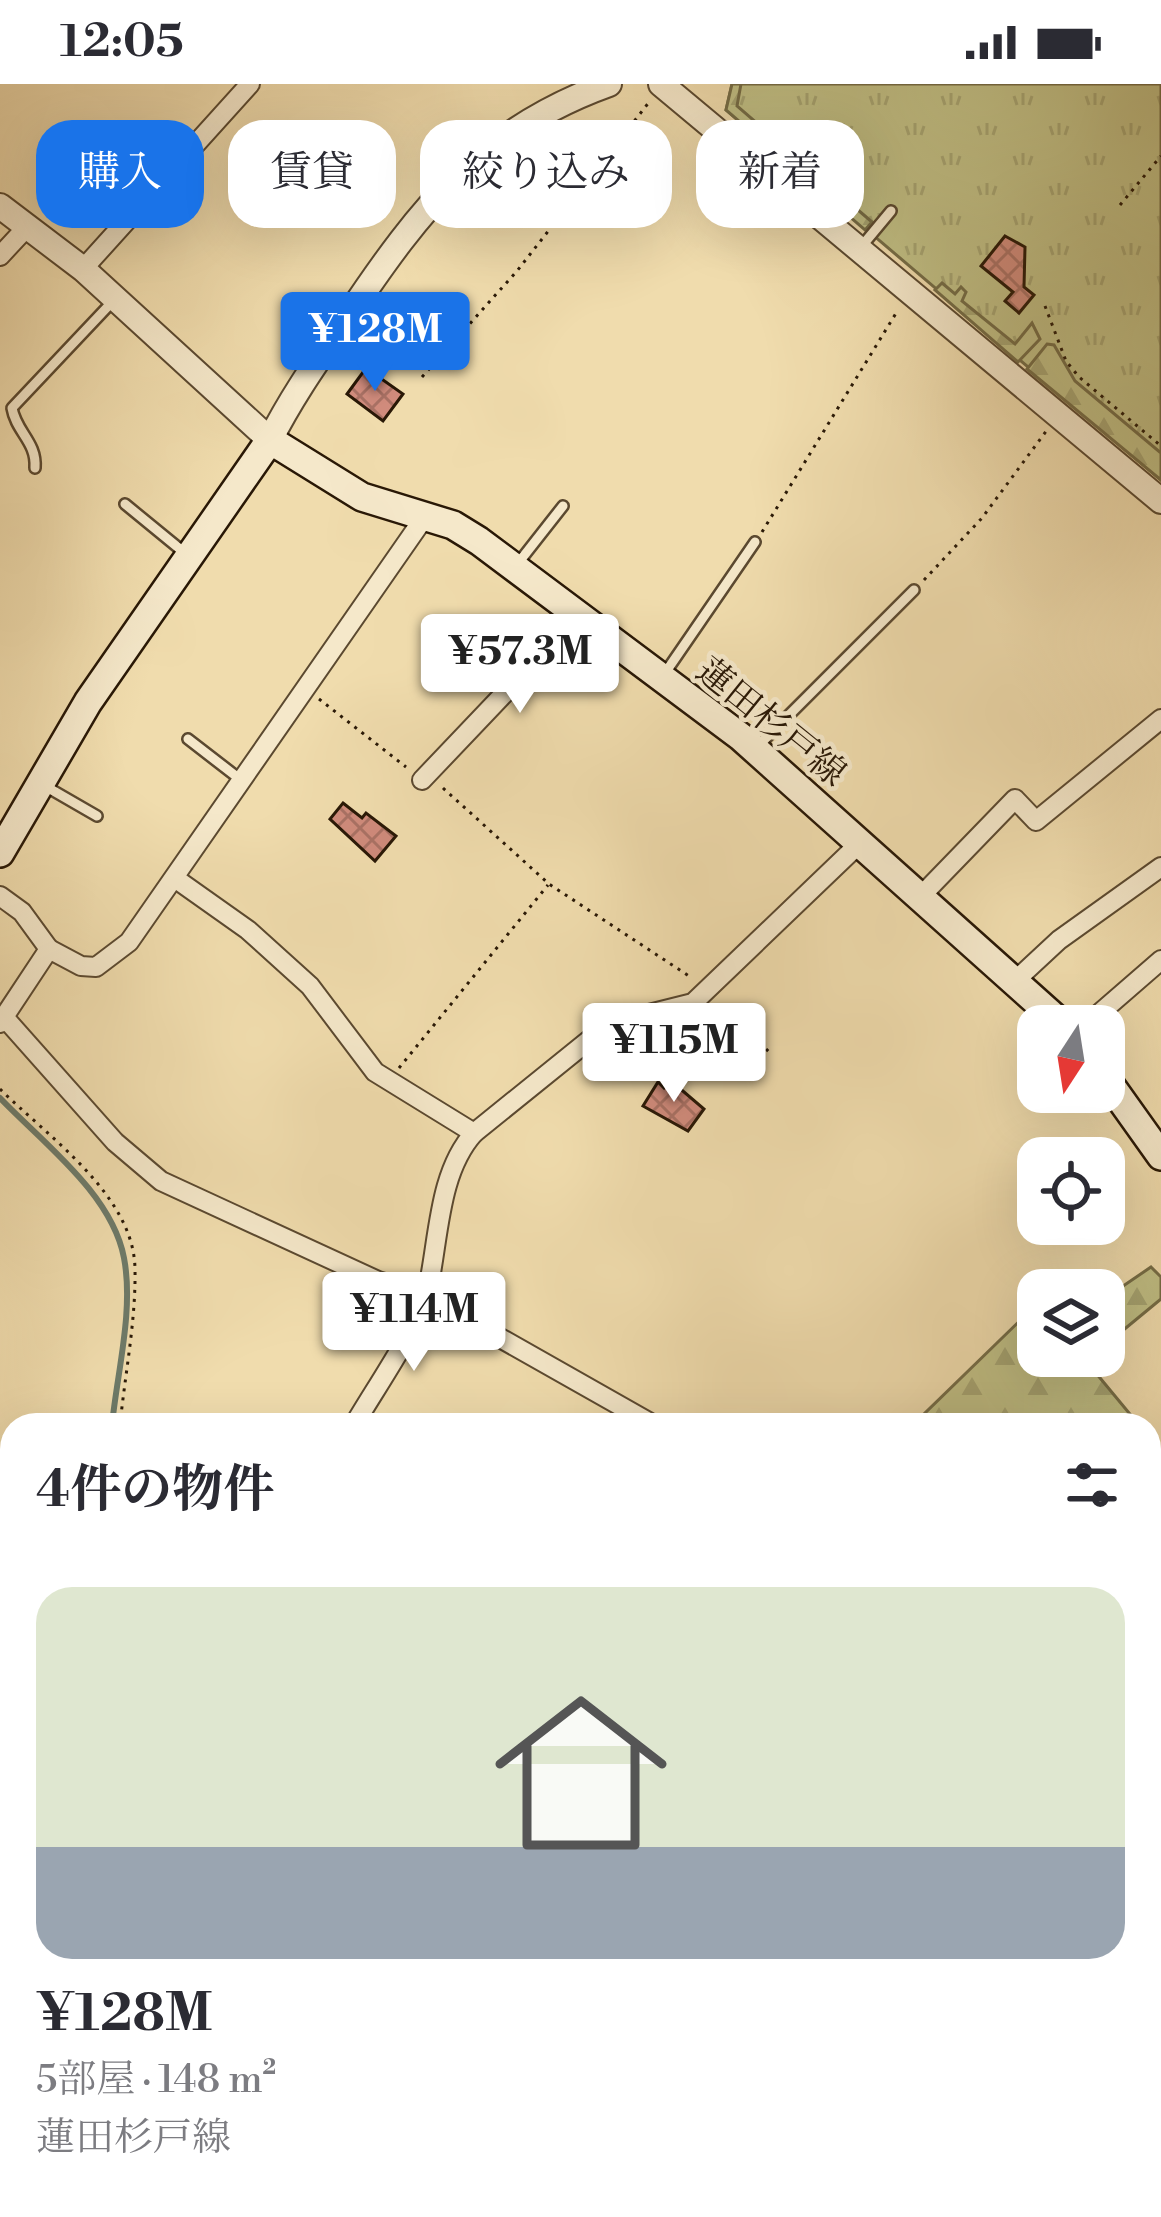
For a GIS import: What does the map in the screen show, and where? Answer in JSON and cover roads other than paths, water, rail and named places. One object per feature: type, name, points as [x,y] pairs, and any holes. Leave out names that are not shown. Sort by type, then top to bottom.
[{"type":"main road","name":"蓮田杉戸線","points":[[270,440],[362,497],[453,524],[515,568],[755,749],[1043,1005]]},
{"type":"main road","points":[[0,853],[187,555],[270,440]]},
{"type":"main road","points":[[1125,1105],[1161,1156]]},
{"type":"street","points":[[83,269],[250,84]]},
{"type":"street","points":[[0,206],[83,269],[270,440],[396,244],[447,182],[518,125],[609,84]]},
{"type":"street","points":[[662,85],[1161,501]]},
{"type":"street","points":[[0,256],[27,226]]},
{"type":"street","points":[[0,896],[22,912],[49,949],[81,966],[110,961],[176,879],[302,687],[426,515]]},
{"type":"street","points":[[424,777],[579,615]]},
{"type":"street","points":[[922,895],[1016,799],[1036,821],[1161,719]]},
{"type":"street","points":[[361,1413],[427,1296],[430,1257],[462,1146],[610,1024],[693,1004],[709,992],[861,842]]},
{"type":"street","points":[[1017,979],[1059,940],[1161,867]]},
{"type":"street","points":[[176,879],[248,930],[310,986],[388,1082],[474,1133]]},
{"type":"street","points":[[49,949],[2,1020],[116,1142],[161,1181],[378,1281],[427,1296],[633,1413]]},
{"type":"street","points":[[1109,1005],[1161,960]]},
{"type":"lane","points":[[858,251],[891,211]]},
{"type":"lane","points":[[35,468],[35,448],[14,422],[12,408],[115,299]]},
{"type":"lane","points":[[125,504],[187,555]]},
{"type":"lane","points":[[515,568],[563,506]]},
{"type":"lane","points":[[662,677],[755,542]]},
{"type":"lane","points":[[755,749],[914,590]]},
{"type":"lane","points":[[188,740],[241,781]]},
{"type":"lane","points":[[41,783],[97,816]]},
{"type":"waterway","points":[[0,1098],[74,1171],[106,1212],[117,1235],[127,1299],[114,1413]]}]
